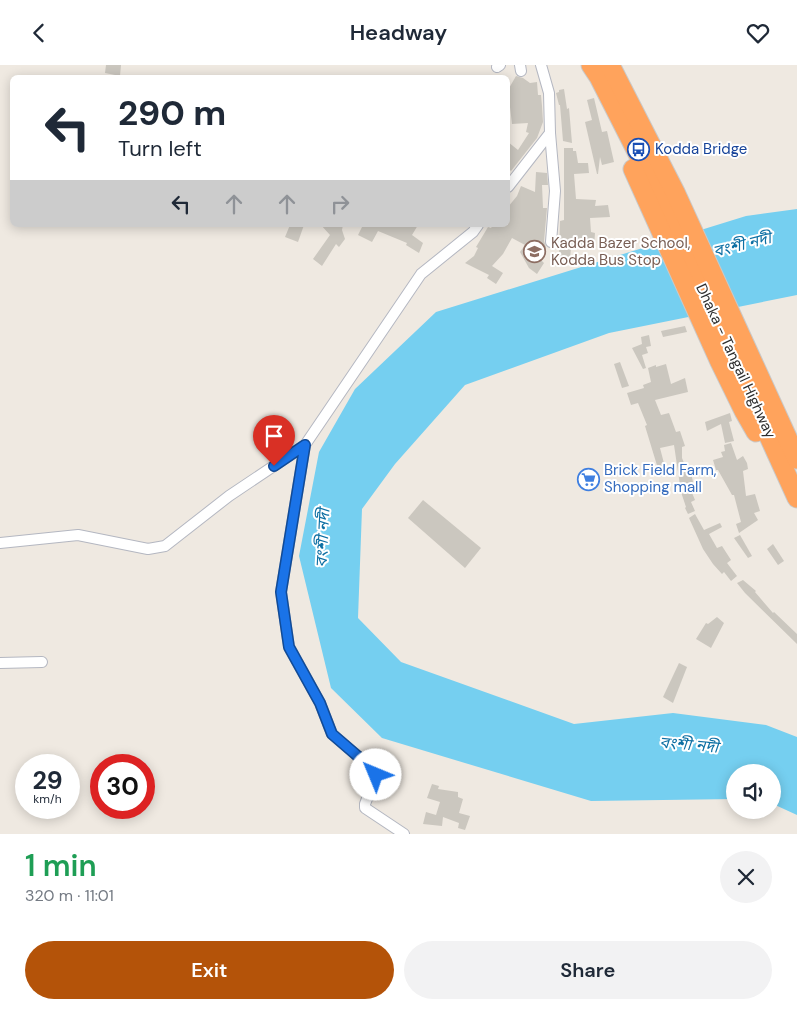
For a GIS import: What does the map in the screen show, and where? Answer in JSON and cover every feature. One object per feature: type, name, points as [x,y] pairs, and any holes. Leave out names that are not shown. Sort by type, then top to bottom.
[{"type":"highway","name":"Dhaka - Tangail Highway","points":[[591,65],[662,199],[735,358],[792,466],[797,497]]},
{"type":"highway","name":"Dhaka - Tangail Highway","points":[[610,65],[662,199]]},
{"type":"street","points":[[541,65],[548,93],[555,191],[551,242]]},
{"type":"street","points":[[510,184],[550,133]]},
{"type":"street","points":[[0,543],[78,535],[148,549],[158,549],[165,546],[229,496],[305,445],[421,274],[471,234],[476,227]]},
{"type":"street","points":[[305,445],[281,592],[289,647],[320,703],[332,734],[375,771],[376,775],[365,808],[404,834]]},
{"type":"street","points":[[0,663],[42,663]]},
{"type":"water","name":"বংশী নদী","points":[[797,209],[797,295],[609,333],[465,385],[395,464],[362,509],[358,618],[401,662],[574,724],[673,713],[766,725],[797,737],[797,815],[781,808],[781,764],[726,764],[726,799],[591,801],[382,738],[331,688],[299,556],[319,452],[355,389],[436,312],[746,216]]},
{"type":"building","points":[[106,65],[121,65],[120,75],[105,73]]},
{"type":"building","points":[[516,76],[530,83],[537,82],[538,95],[541,95],[543,122],[537,138],[511,171],[510,144],[518,150],[529,133],[526,132],[528,123],[512,124],[510,86]]},
{"type":"building","points":[[564,89],[567,109],[569,108],[572,143],[563,141],[560,105],[556,93]]},
{"type":"building","points":[[594,98],[602,132],[607,131],[614,162],[602,165],[600,157],[598,174],[585,122],[592,120],[587,100]]},
{"type":"building","points":[[564,148],[573,148],[573,151],[576,151],[578,163],[588,163],[589,173],[574,174],[576,199],[596,200],[595,206],[608,205],[610,217],[590,218],[591,232],[595,233],[594,247],[571,247],[570,260],[559,257],[560,221],[564,220]]},
{"type":"building","points":[[536,172],[547,173],[548,185],[542,185],[543,208],[547,208],[544,241],[546,247],[541,260],[544,263],[537,274],[529,268],[520,252],[525,245],[512,238],[503,254],[492,266],[503,273],[496,284],[487,278],[489,275],[465,263],[474,256],[478,248],[476,247],[488,227],[510,227],[510,205],[517,196],[521,186],[535,192]]},
{"type":"building","points":[[289,227],[303,227],[298,242],[285,237]]},
{"type":"building","points":[[323,227],[343,227],[345,239],[339,247],[336,244],[322,266],[313,259],[330,235]]},
{"type":"building","points":[[362,227],[417,227],[412,235],[423,243],[419,253],[406,245],[407,243],[378,231],[372,242],[358,235]]},
{"type":"building","points":[[685,326],[687,332],[663,337],[661,331]]},
{"type":"building","points":[[649,335],[651,346],[646,347],[648,353],[642,355],[646,368],[643,369],[632,348],[642,344],[641,337]]},
{"type":"building","points":[[620,362],[629,386],[622,388],[614,364]]},
{"type":"building","points":[[666,364],[671,384],[685,378],[688,392],[655,400],[661,415],[669,413],[676,432],[680,431],[685,446],[682,447],[682,458],[688,473],[691,472],[694,487],[690,488],[695,500],[691,502],[695,511],[688,514],[681,492],[674,445],[660,448],[666,471],[659,472],[645,426],[647,425],[638,403],[631,405],[627,393],[644,388],[643,385],[651,382],[648,368]]},
{"type":"building","points":[[730,413],[732,421],[729,422],[734,441],[725,443],[721,424],[707,431],[705,422]]},
{"type":"building","points":[[731,443],[737,460],[743,456],[747,463],[748,469],[743,471],[746,496],[755,494],[760,511],[754,513],[758,520],[739,533],[736,524],[741,522],[734,495],[732,495],[718,470],[716,470],[713,460],[723,457],[721,452],[725,451],[724,445]]},
{"type":"building","points":[[423,500],[481,548],[465,568],[408,518]]},
{"type":"building","points":[[695,514],[704,530],[720,523],[722,527],[709,534],[717,548],[722,546],[731,560],[727,563],[737,576],[731,581],[724,572],[722,574],[713,564],[703,549],[689,518]]},
{"type":"building","points":[[740,535],[752,556],[748,558],[734,538]]},
{"type":"building","points":[[773,544],[784,561],[778,565],[767,549]]},
{"type":"building","points":[[743,580],[756,591],[773,613],[797,634],[797,644],[745,593],[737,583]]},
{"type":"building","points":[[717,617],[724,623],[711,648],[696,639],[706,623],[708,624]]},
{"type":"building","points":[[679,663],[687,667],[673,703],[663,697]]},
{"type":"building","points":[[432,784],[439,786],[438,789],[458,792],[458,797],[463,799],[459,813],[470,816],[465,830],[458,828],[459,823],[443,817],[442,826],[423,824],[426,812],[436,815],[440,802],[427,798]]},
{"type":"place","name":"Kodda Bridge","points":[[639,149]]},
{"type":"place","name":"Kadda Bazer School, Kodda Bus Stop","points":[[535,252]]},
{"type":"place","name":"Brick Field Farm, Shopping mall","points":[[588,479]]},
{"type":"route","points":[[274,466],[305,445],[281,592],[289,647],[320,703],[332,734],[375,771],[376,775]]}]
